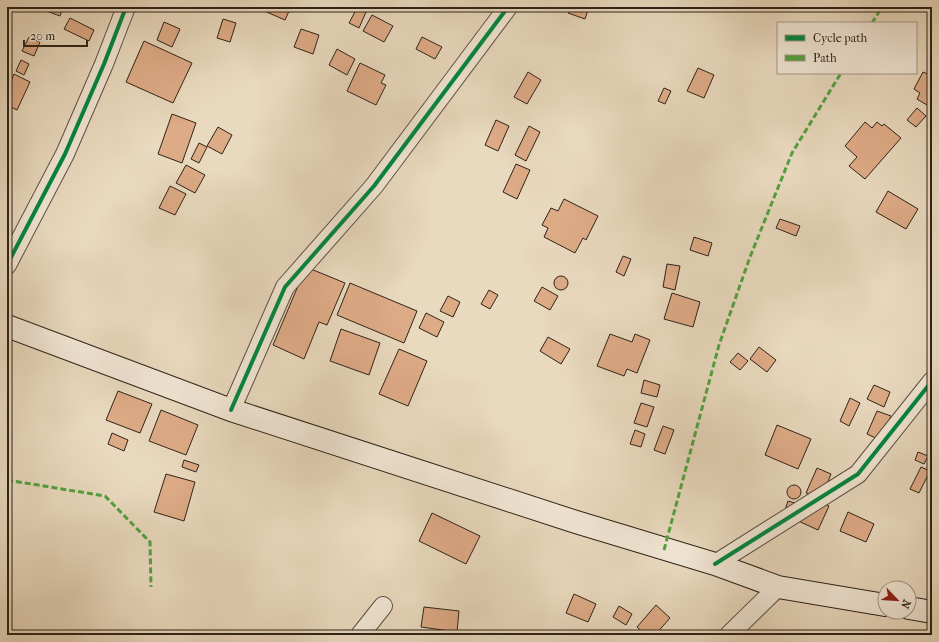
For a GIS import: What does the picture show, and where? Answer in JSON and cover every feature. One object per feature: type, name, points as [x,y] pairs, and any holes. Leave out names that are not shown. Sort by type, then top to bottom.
[{"type":"main road","points":[[7,326],[232,410],[554,515],[715,564],[778,587],[877,603]]},
{"type":"main road","points":[[917,609],[932,612]]},
{"type":"street","points":[[7,264],[65,154],[104,64],[126,7]]},
{"type":"street","points":[[232,410],[285,287],[374,186],[508,7]]},
{"type":"street","points":[[715,564],[858,474],[932,382]]},
{"type":"street","points":[[729,635],[778,587]]},
{"type":"street","points":[[360,635],[384,606]]},
{"type":"building","points":[[42,7],[63,7],[60,16],[41,9]]},
{"type":"building","points":[[264,7],[286,7],[290,9],[285,20],[262,10]]},
{"type":"building","points":[[570,7],[589,7],[585,19],[568,13]]},
{"type":"building","points":[[357,8],[366,12],[359,28],[349,23]]},
{"type":"building","points":[[372,15],[393,26],[384,42],[363,31]]},
{"type":"building","points":[[70,18],[94,30],[89,41],[64,29]]},
{"type":"building","points":[[223,19],[236,23],[230,42],[217,38]]},
{"type":"building","points":[[164,22],[180,29],[172,47],[157,40]]},
{"type":"building","points":[[301,29],[319,35],[313,54],[294,47]]},
{"type":"building","points":[[29,37],[40,42],[34,56],[22,51]]},
{"type":"building","points":[[422,37],[442,47],[435,59],[416,49]]},
{"type":"building","points":[[144,41],[192,63],[173,103],[126,82]]},
{"type":"building","points":[[337,49],[355,59],[347,75],[329,65]]},
{"type":"building","points":[[21,60],[29,64],[24,75],[16,71]]},
{"type":"building","points":[[360,63],[385,75],[381,83],[386,85],[376,105],[347,91]]},
{"type":"building","points":[[698,68],[714,75],[704,98],[687,91]]},
{"type":"building","points":[[528,72],[541,80],[527,104],[514,97]]},
{"type":"building","points":[[923,72],[932,76],[932,108],[917,99],[920,93],[914,89]]},
{"type":"building","points":[[14,74],[30,82],[17,110],[7,105],[7,90]]},
{"type":"building","points":[[664,88],[671,91],[665,104],[658,101]]},
{"type":"building","points":[[917,108],[926,116],[916,127],[907,120]]},
{"type":"building","points":[[172,114],[196,123],[182,163],[158,154]]},
{"type":"building","points":[[496,120],[509,126],[498,151],[485,145]]},
{"type":"building","points":[[865,122],[872,128],[877,122],[882,126],[884,124],[901,138],[865,179],[849,166],[857,157],[845,146]]},
{"type":"building","points":[[529,126],[540,132],[526,161],[515,155]]},
{"type":"building","points":[[218,127],[232,135],[222,154],[207,146]]},
{"type":"building","points":[[199,143],[207,147],[199,163],[191,159]]},
{"type":"building","points":[[516,164],[530,170],[517,199],[503,192]]},
{"type":"building","points":[[186,165],[205,175],[195,193],[176,183]]},
{"type":"building","points":[[170,186],[186,194],[175,215],[159,208]]},
{"type":"building","points":[[888,191],[918,209],[906,229],[876,212]]},
{"type":"building","points":[[564,199],[598,216],[586,240],[583,238],[575,253],[544,237],[548,228],[542,225],[551,208],[558,211]]},
{"type":"building","points":[[780,219],[800,226],[796,236],[776,228]]},
{"type":"building","points":[[694,237],[712,243],[708,256],[690,250]]},
{"type":"building","points":[[623,256],[631,259],[624,276],[616,272]]},
{"type":"building","points":[[667,264],[680,266],[675,290],[663,287]]},
{"type":"building","points":[[306,267],[345,283],[327,325],[319,322],[304,359],[273,345]]},
{"type":"building","points":[[561,276],[566,278],[568,283],[566,288],[561,290],[556,288],[554,283],[556,278]]},
{"type":"building","points":[[350,283],[417,311],[404,343],[337,315]]},
{"type":"building","points":[[542,287],[558,296],[550,310],[534,301]]},
{"type":"building","points":[[489,290],[498,295],[490,309],[481,304]]},
{"type":"building","points":[[672,293],[700,302],[693,327],[664,319]]},
{"type":"building","points":[[448,296],[460,302],[453,317],[440,311]]},
{"type":"building","points":[[426,313],[444,322],[437,337],[419,328]]},
{"type":"building","points":[[341,329],[380,343],[369,375],[330,361]]},
{"type":"building","points":[[610,334],[632,342],[635,334],[650,340],[637,373],[627,369],[624,376],[597,366]]},
{"type":"building","points":[[548,337],[570,349],[561,364],[540,351]]},
{"type":"building","points":[[759,347],[776,360],[767,372],[750,359]]},
{"type":"building","points":[[399,349],[427,361],[408,406],[379,394]]},
{"type":"building","points":[[738,353],[748,361],[740,370],[730,362]]},
{"type":"building","points":[[644,380],[660,385],[657,397],[641,393]]},
{"type":"building","points":[[874,385],[890,392],[884,407],[867,399]]},
{"type":"building","points":[[118,391],[152,404],[140,433],[106,420]]},
{"type":"building","points":[[850,398],[860,403],[849,426],[840,421]]},
{"type":"building","points":[[641,403],[654,407],[647,427],[634,423]]},
{"type":"building","points":[[161,410],[198,425],[186,455],[149,441]]},
{"type":"building","points":[[877,411],[891,416],[880,440],[867,434]]},
{"type":"building","points":[[777,425],[811,439],[798,469],[765,455]]},
{"type":"building","points":[[663,426],[674,430],[665,454],[654,450]]},
{"type":"building","points":[[635,430],[645,434],[641,447],[630,444]]},
{"type":"building","points":[[112,433],[128,440],[124,451],[108,444]]},
{"type":"building","points":[[918,452],[928,456],[924,464],[915,460]]},
{"type":"building","points":[[184,460],[199,465],[196,472],[182,467]]},
{"type":"building","points":[[921,467],[930,471],[919,493],[910,489]]},
{"type":"building","points":[[817,468],[831,474],[821,499],[806,493]]},
{"type":"building","points":[[166,474],[195,482],[184,521],[154,512]]},
{"type":"building","points":[[794,485],[799,487],[801,492],[799,497],[794,499],[789,497],[787,492],[789,487]]},
{"type":"building","points":[[807,496],[829,506],[818,530],[796,520]]},
{"type":"building","points":[[788,501],[799,504],[783,516]]},
{"type":"building","points":[[848,512],[874,524],[866,542],[840,531]]},
{"type":"building","points":[[432,513],[480,536],[466,564],[419,541]]},
{"type":"building","points":[[574,594],[596,604],[588,622],[566,613]]},
{"type":"building","points":[[656,605],[670,618],[655,635],[646,635],[637,627]]},
{"type":"building","points":[[619,606],[632,614],[626,625],[613,617]]},
{"type":"building","points":[[424,607],[459,611],[457,632],[421,627]]},
{"type":"marked path","points":[[873,22],[882,7]]},
{"type":"marked path","points":[[664,550],[719,345],[750,257],[792,153],[840,74]]},
{"type":"marked path","points":[[7,480],[105,496],[150,542],[151,587]]},
{"type":"cycle path","points":[[7,265],[65,154],[104,64],[126,7]]},
{"type":"cycle path","points":[[231,410],[285,287],[374,186],[508,7]]},
{"type":"cycle path","points":[[715,564],[858,474],[932,381]]}]
